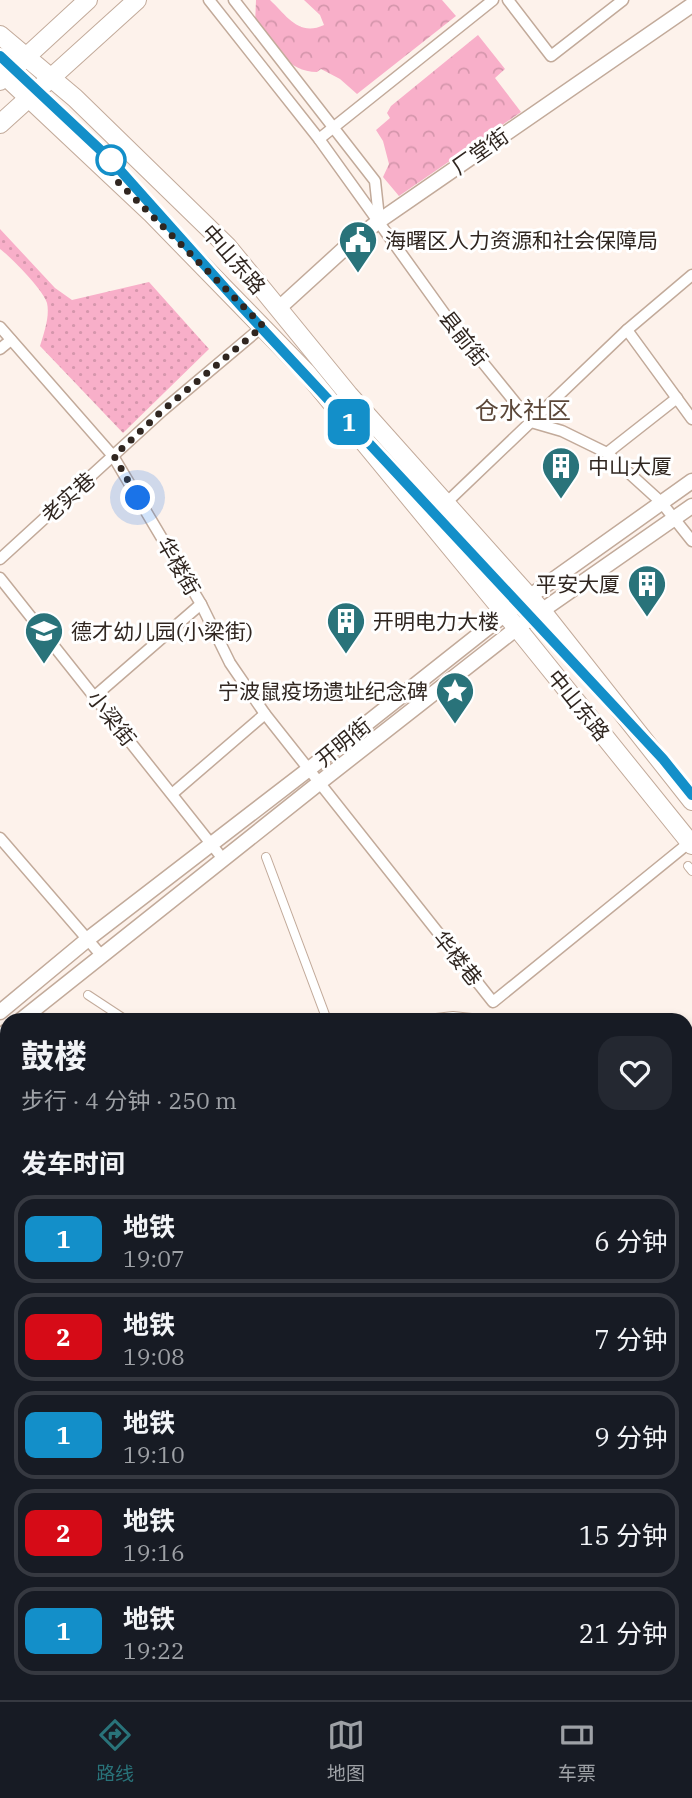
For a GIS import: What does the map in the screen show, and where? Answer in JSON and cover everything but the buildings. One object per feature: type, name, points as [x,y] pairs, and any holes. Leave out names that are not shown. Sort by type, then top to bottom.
[{"type":"main road","points":[[2,76],[88,0]]},
{"type":"main road","points":[[0,124],[137,0]]},
{"type":"main road","name":"中山东路","points":[[0,35],[51,76],[228,247],[349,395],[542,611],[692,801]]},
{"type":"main road","name":"中山东路","points":[[2,76],[28,97],[152,214],[306,372],[691,843]]},
{"type":"street","name":"县前街","points":[[209,0],[319,139],[454,327],[531,422]]},
{"type":"street","name":"县前街","points":[[233,0],[375,181],[379,221]]},
{"type":"street","points":[[319,139],[493,0]]},
{"type":"street","points":[[508,0],[551,56],[622,0]]},
{"type":"street","name":"厂堂街","points":[[278,309],[379,221],[692,5]]},
{"type":"street","points":[[446,503],[627,330],[692,275]]},
{"type":"street","name":"老实巷","points":[[0,559],[162,411],[263,326]]},
{"type":"street","name":"华楼街","points":[[0,327],[114,456],[201,604],[230,663],[318,783]]},
{"type":"street","points":[[627,330],[692,419]]},
{"type":"street","points":[[0,349],[11,340]]},
{"type":"street","points":[[607,453],[677,398]]},
{"type":"street","points":[[531,422],[562,432],[607,453],[661,502],[692,541]]},
{"type":"street","name":"开明街","points":[[0,1012],[88,939],[505,614],[692,481]]},
{"type":"street","name":"开明街","points":[[30,1013],[517,628],[692,506]]},
{"type":"street","name":"小梁街","points":[[0,578],[223,859]]},
{"type":"street","points":[[95,696],[201,604]]},
{"type":"street","points":[[172,794],[265,714]]},
{"type":"street","name":"华楼巷","points":[[318,783],[493,1002],[691,843]]},
{"type":"street","points":[[0,838],[101,955]]},
{"type":"street","points":[[266,857],[324,1013]]},
{"type":"street","points":[[88,996],[115,1013]]},
{"type":"green space","points":[[256,0],[270,0],[294,23],[307,28],[324,25],[320,15],[304,0],[442,0],[456,16],[357,94],[340,79],[321,69],[317,72],[307,71],[289,63],[255,25]]},
{"type":"green space","points":[[478,35],[505,69],[495,78],[521,112],[399,196],[383,177],[389,164],[383,141],[376,130],[390,118],[387,113],[391,106]]},
{"type":"green space","points":[[0,229],[55,288],[72,300],[149,282],[209,349],[123,433],[40,346],[47,319],[47,303],[34,283],[0,249]]},
{"type":"metro line","name":"1","points":[[0,56],[110,159],[241,306],[663,759],[692,795]]},
{"type":"place","name":"海曙区人力资源和社会保障局","points":[[358,274]]},
{"type":"place","name":"中山大厦","points":[[561,500]]},
{"type":"place","name":"平安大厦","points":[[647,618]]},
{"type":"place","name":"开明电力大楼","points":[[346,655]]},
{"type":"place","name":"德才幼儿园(小梁街)","points":[[44,665]]},
{"type":"place","name":"宁波鼠疫场遗址纪念碑","points":[[455,725]]},
{"type":"district","name":"仓水社区","points":[[523,410]]},
{"type":"route","points":[[111,160],[112,176],[263,326],[162,411],[114,456],[138,498]]}]
